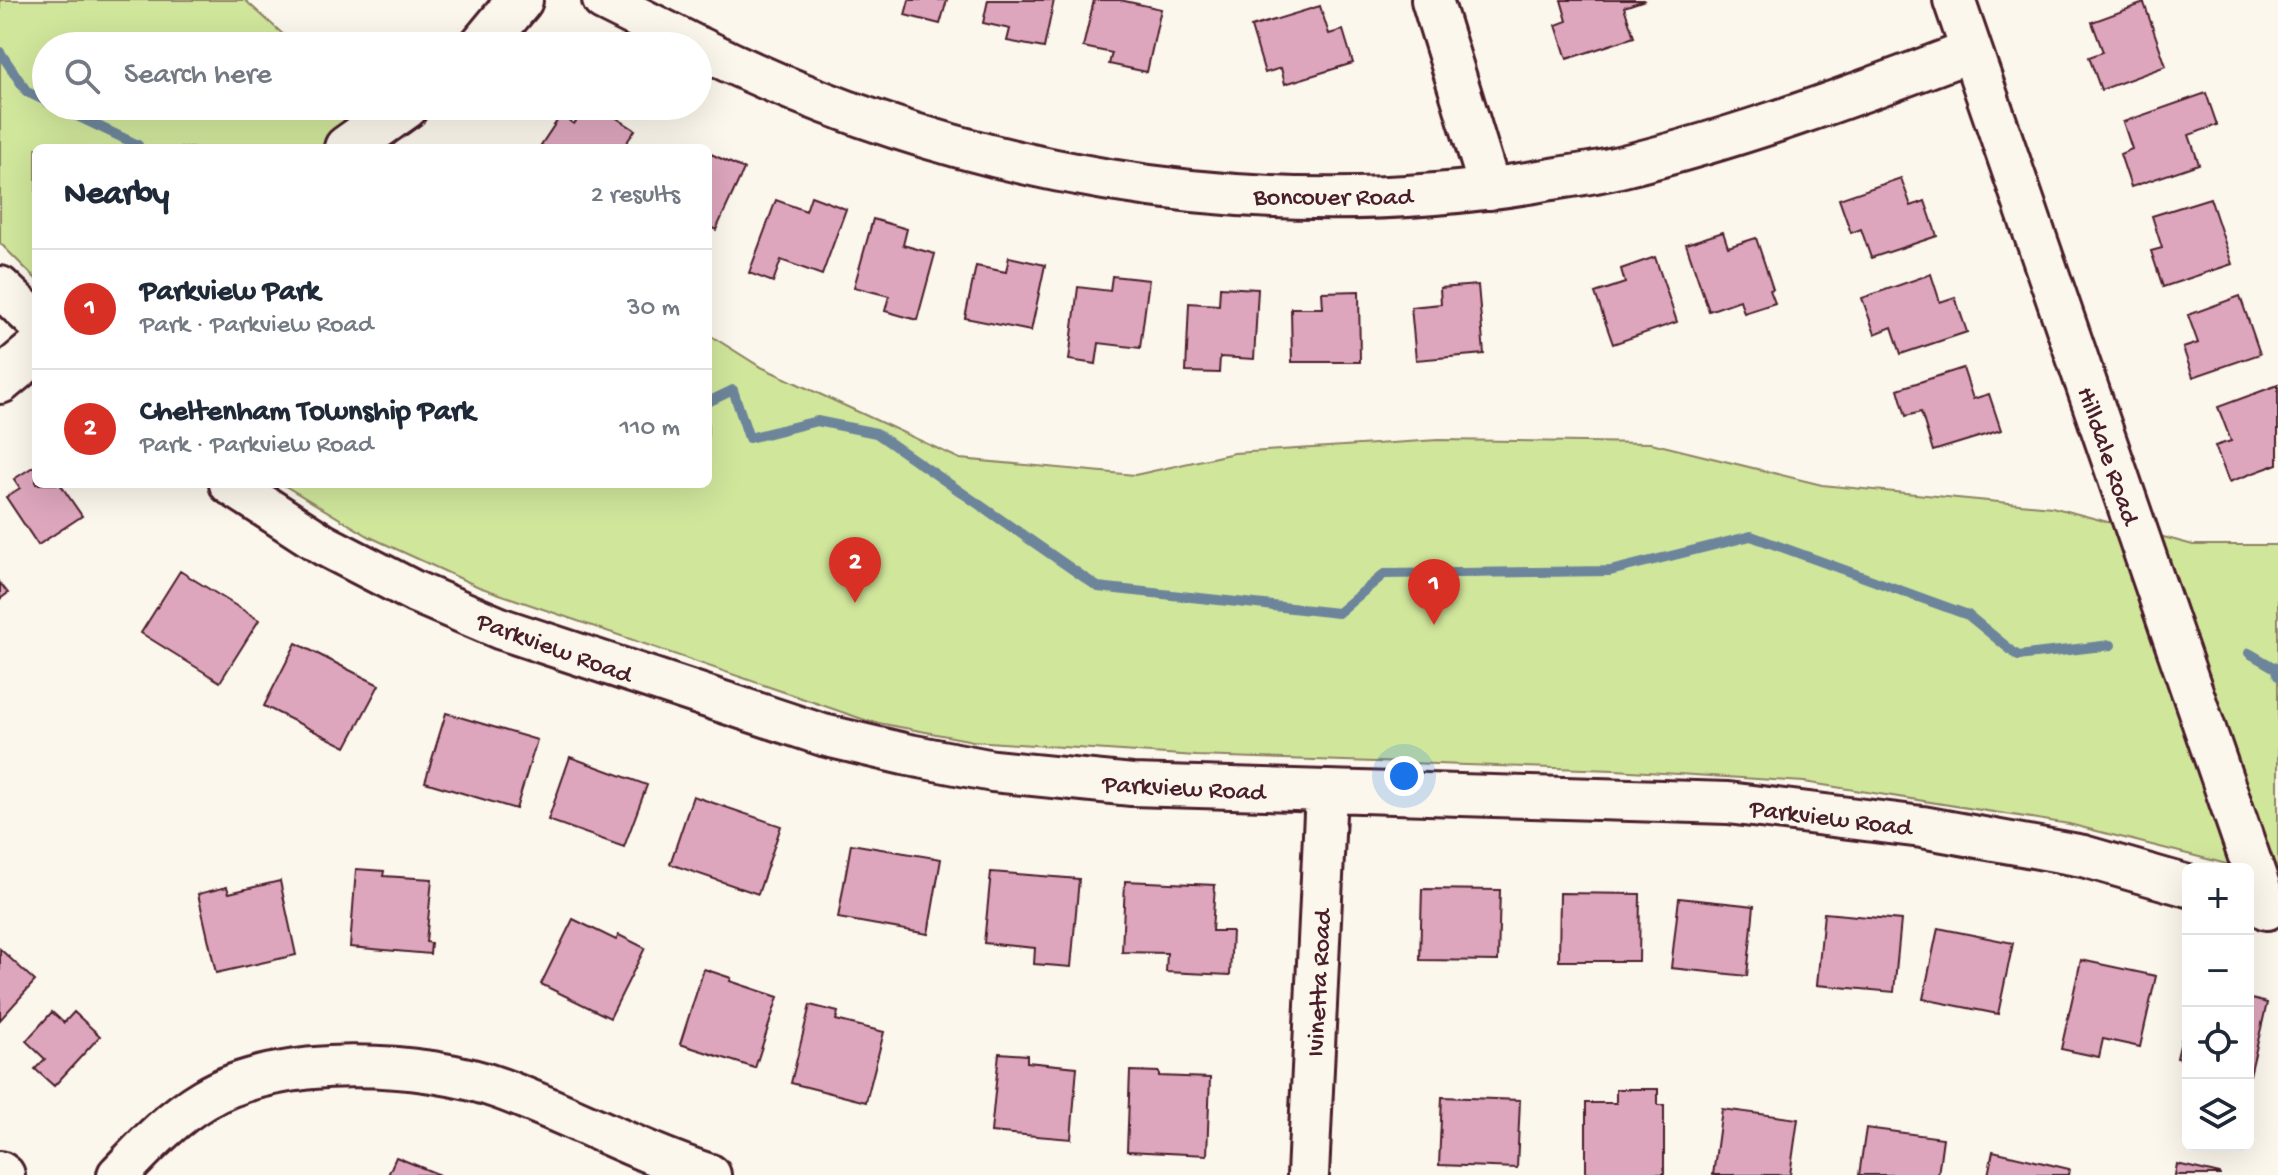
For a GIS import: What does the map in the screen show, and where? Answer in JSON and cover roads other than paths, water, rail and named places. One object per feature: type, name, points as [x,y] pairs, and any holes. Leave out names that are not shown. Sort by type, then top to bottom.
[{"type":"street","points":[[494,32],[520,0]]},
{"type":"street","name":"Boncouer Road","points":[[603,0],[667,32]]},
{"type":"street","points":[[1432,0],[1490,189]]},
{"type":"street","name":"Hilldale Road","points":[[1954,0],[2264,908]]},
{"type":"street","name":"Boncouer Road","points":[[712,54],[762,79],[863,118],[951,145],[1056,170],[1147,186],[1272,198],[1381,198],[1490,189],[1617,168],[1808,113],[1971,51]]},
{"type":"street","points":[[353,144],[386,120]]},
{"type":"street","points":[[0,287],[32,317]]},
{"type":"street","points":[[0,381],[32,354]]},
{"type":"street","name":"Parkview Road","points":[[236,488],[324,545],[415,592],[502,629],[823,735],[993,771],[1132,785],[1728,803],[1922,827],[2083,856],[2182,884]]},
{"type":"street","name":"Ivinetta Road","points":[[1308,1175],[1326,792]]},
{"type":"street","points":[[118,1175],[168,1123],[207,1097],[251,1080],[301,1070],[351,1067],[399,1068],[465,1078],[501,1089],[675,1164],[710,1175]]},
{"type":"waterway","points":[[0,52],[27,92],[32,94]]},
{"type":"waterway","points":[[85,120],[136,144]]},
{"type":"waterway","points":[[712,400],[733,390],[749,438],[817,421],[876,433],[1098,587],[1338,613],[1384,574],[1610,571],[1751,536],[1968,615],[2018,656],[2111,645]]},
{"type":"waterway","points":[[2249,653],[2275,668],[2278,676]]},
{"type":"place","name":"Cheltenham Township Park","points":[[855,603]]},
{"type":"place","name":"Parkview Park","points":[[1434,625]]}]
